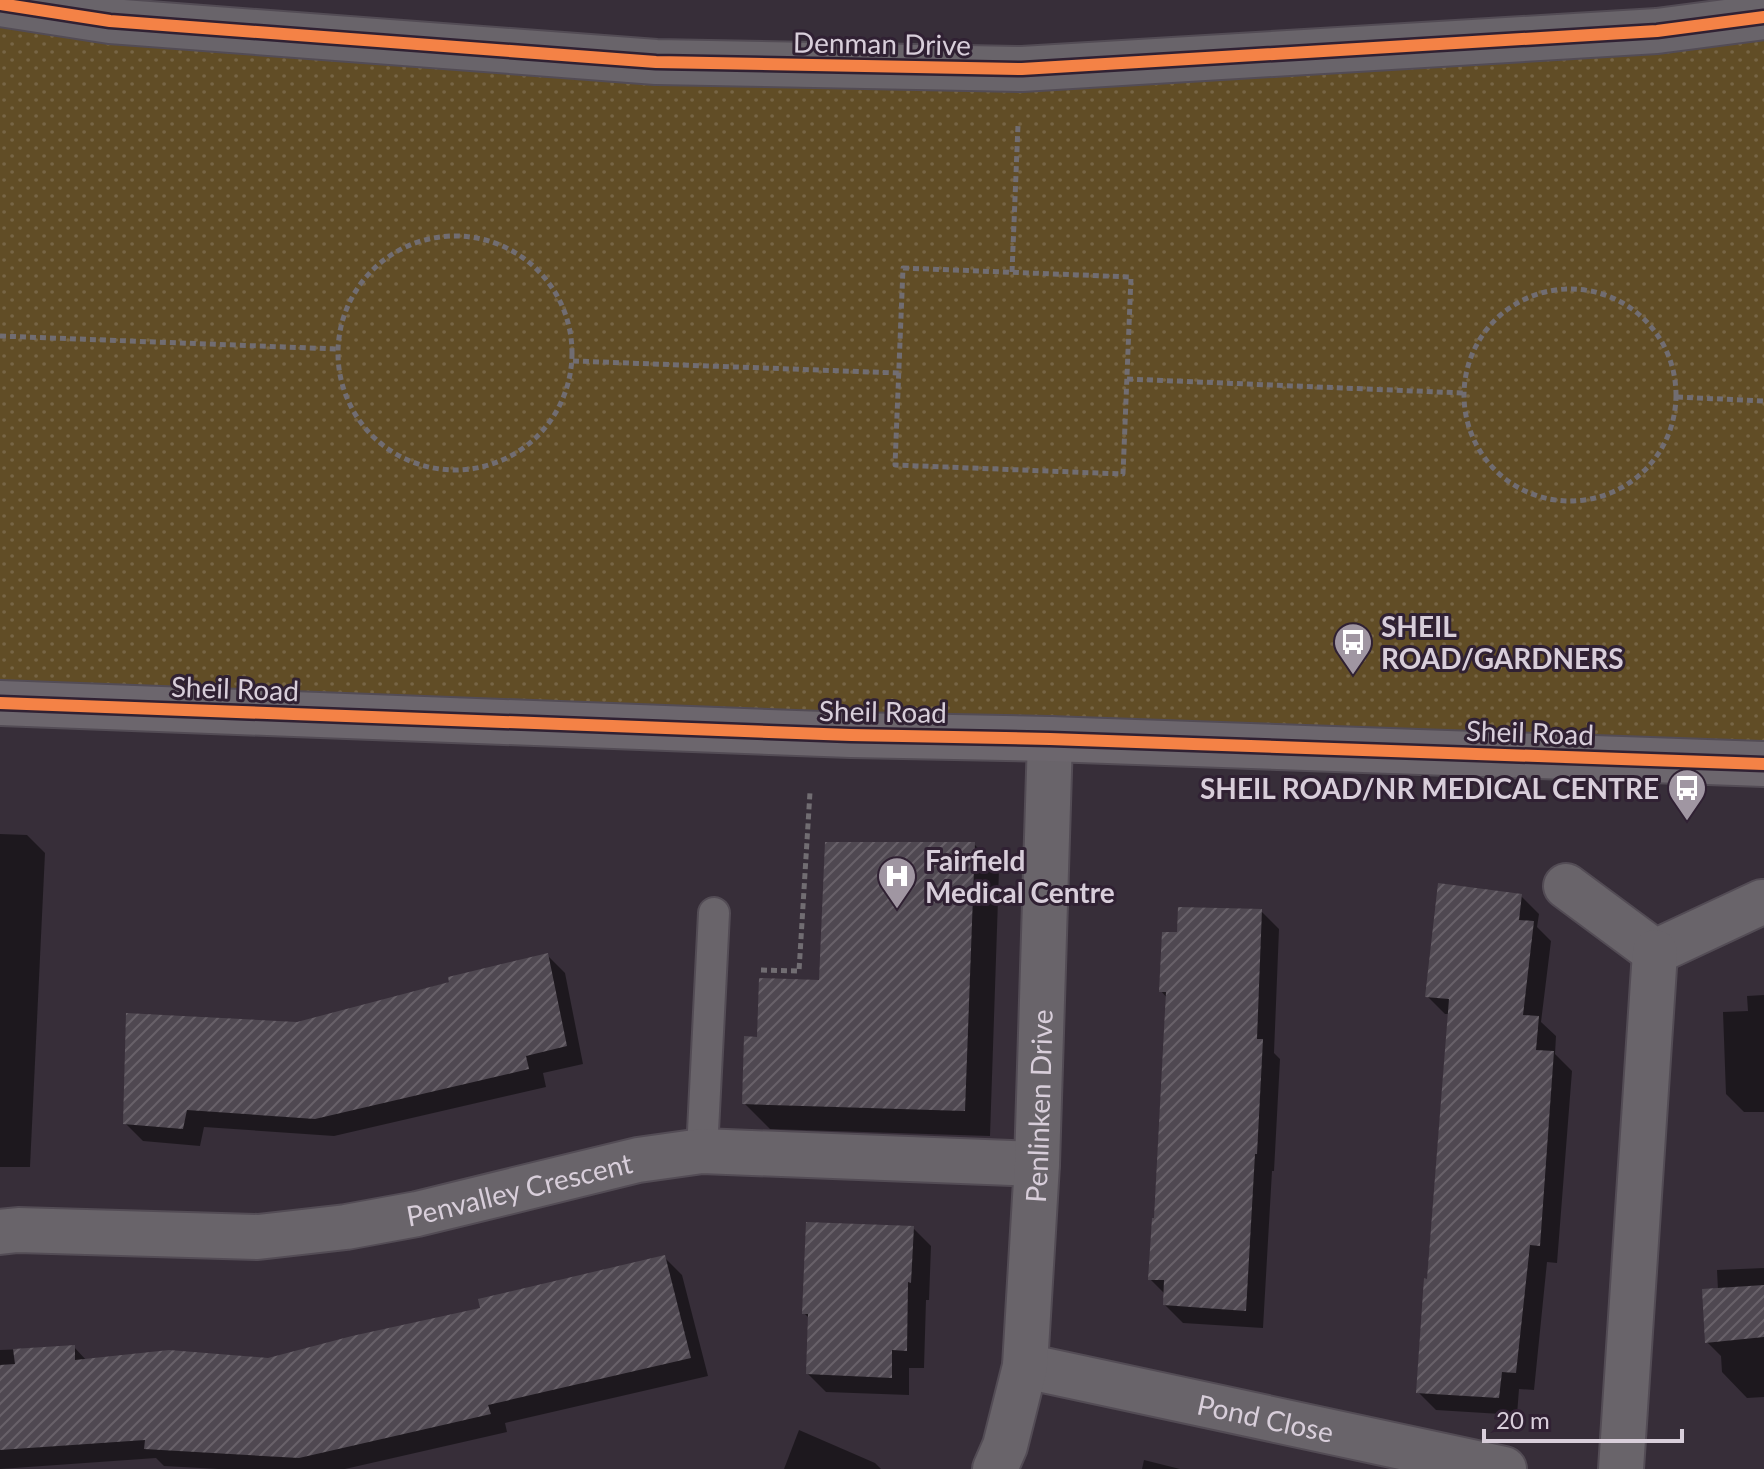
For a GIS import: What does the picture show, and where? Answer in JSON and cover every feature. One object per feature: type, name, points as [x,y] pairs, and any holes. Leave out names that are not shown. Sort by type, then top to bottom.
[{"type":"main road","name":"Sheil Road","points":[[0,703],[815,734],[1050,739],[1764,764]]},
{"type":"street","name":"Denman Drive","points":[[0,4],[110,21],[656,62],[1022,69],[1657,31],[1764,17]]},
{"type":"street","name":"Penlinken Drive","points":[[995,1469],[1005,1446],[1025,1366],[1037,1164],[1050,739]]},
{"type":"street","points":[[1566,886],[1655,952]]},
{"type":"street","points":[[1655,952],[1762,902]]},
{"type":"street","points":[[1621,1469],[1655,952]]},
{"type":"street","name":"Penvalley Crescent","points":[[0,1232],[258,1237],[346,1227],[417,1214],[638,1160],[702,1151],[1037,1164]]},
{"type":"street","name":"Pond Close","points":[[1025,1366],[1504,1469]]},
{"type":"lane","points":[[702,1151],[714,913]]},
{"type":"path","points":[[1012,272],[1022,69]]},
{"type":"path","points":[[435,237],[476,237],[514,251],[545,277],[566,313],[573,361],[563,401],[540,435],[508,460],[468,471],[428,469],[391,453],[361,426],[342,389],[337,349],[345,309],[367,274],[399,249],[435,237]]},
{"type":"path","points":[[903,268],[1131,277],[1123,474],[895,465],[899,373],[903,268]]},
{"type":"path","points":[[1583,289],[1617,299],[1648,321],[1668,353],[1677,397],[1670,434],[1651,466],[1622,489],[1586,501],[1544,500],[1511,485],[1483,459],[1467,425],[1463,393],[1471,357],[1489,325],[1519,302],[1545,291],[1583,289]]},
{"type":"path","points":[[0,336],[337,349]]},
{"type":"path","points":[[573,361],[899,373]]},
{"type":"path","points":[[1127,379],[1463,393]]},
{"type":"path","points":[[1677,397],[1764,401]]},
{"type":"path","points":[[712,969],[799,971],[815,734]]},
{"type":"shaded area","points":[[0,4],[656,62],[1764,17],[1764,764],[0,703]]},
{"type":"building","name":"Fairfield Medical Centre","points":[[825,842],[975,842],[965,1111],[742,1104],[744,1036],[757,1037],[759,978],[819,980]]},
{"type":"building","points":[[1438,883],[1522,894],[1519,920],[1534,921],[1523,1015],[1539,1016],[1536,1050],[1554,1051],[1540,1246],[1530,1245],[1516,1373],[1502,1372],[1499,1398],[1416,1393],[1449,999],[1425,997]]},
{"type":"building","points":[[1178,907],[1262,909],[1257,1039],[1263,1039],[1246,1311],[1163,1305],[1164,1280],[1148,1280],[1166,992],[1159,992],[1162,932],[1177,932]]},
{"type":"building","points":[[548,953],[567,1046],[526,1056],[529,1069],[315,1119],[187,1110],[183,1129],[123,1124],[126,1013],[297,1022],[449,982],[448,977]]},
{"type":"building","points":[[806,1222],[914,1226],[911,1283],[908,1282],[907,1351],[892,1350],[892,1378],[806,1374],[808,1314],[802,1314]]},
{"type":"building","points":[[665,1255],[691,1358],[488,1405],[491,1414],[299,1458],[144,1449],[145,1440],[0,1450],[0,1365],[15,1364],[13,1349],[75,1345],[75,1360],[169,1350],[268,1358],[480,1308],[478,1299]]},
{"type":"building","points":[[1764,1285],[1764,1337],[1705,1343],[1702,1289]]},
{"type":"cycle path","points":[[0,4],[110,21],[656,62],[1022,69],[1657,31],[1764,17]]},
{"type":"cycle path","points":[[0,703],[851,735],[1764,764]]},
{"type":"place","name":"SHEIL ROAD/GARDNERS","points":[[1353,676]]},
{"type":"place","name":"SHEIL ROAD/NR MEDICAL CENTRE","points":[[1687,822]]},
{"type":"place","name":"Fairfield Medical Centre","points":[[897,910]]}]
